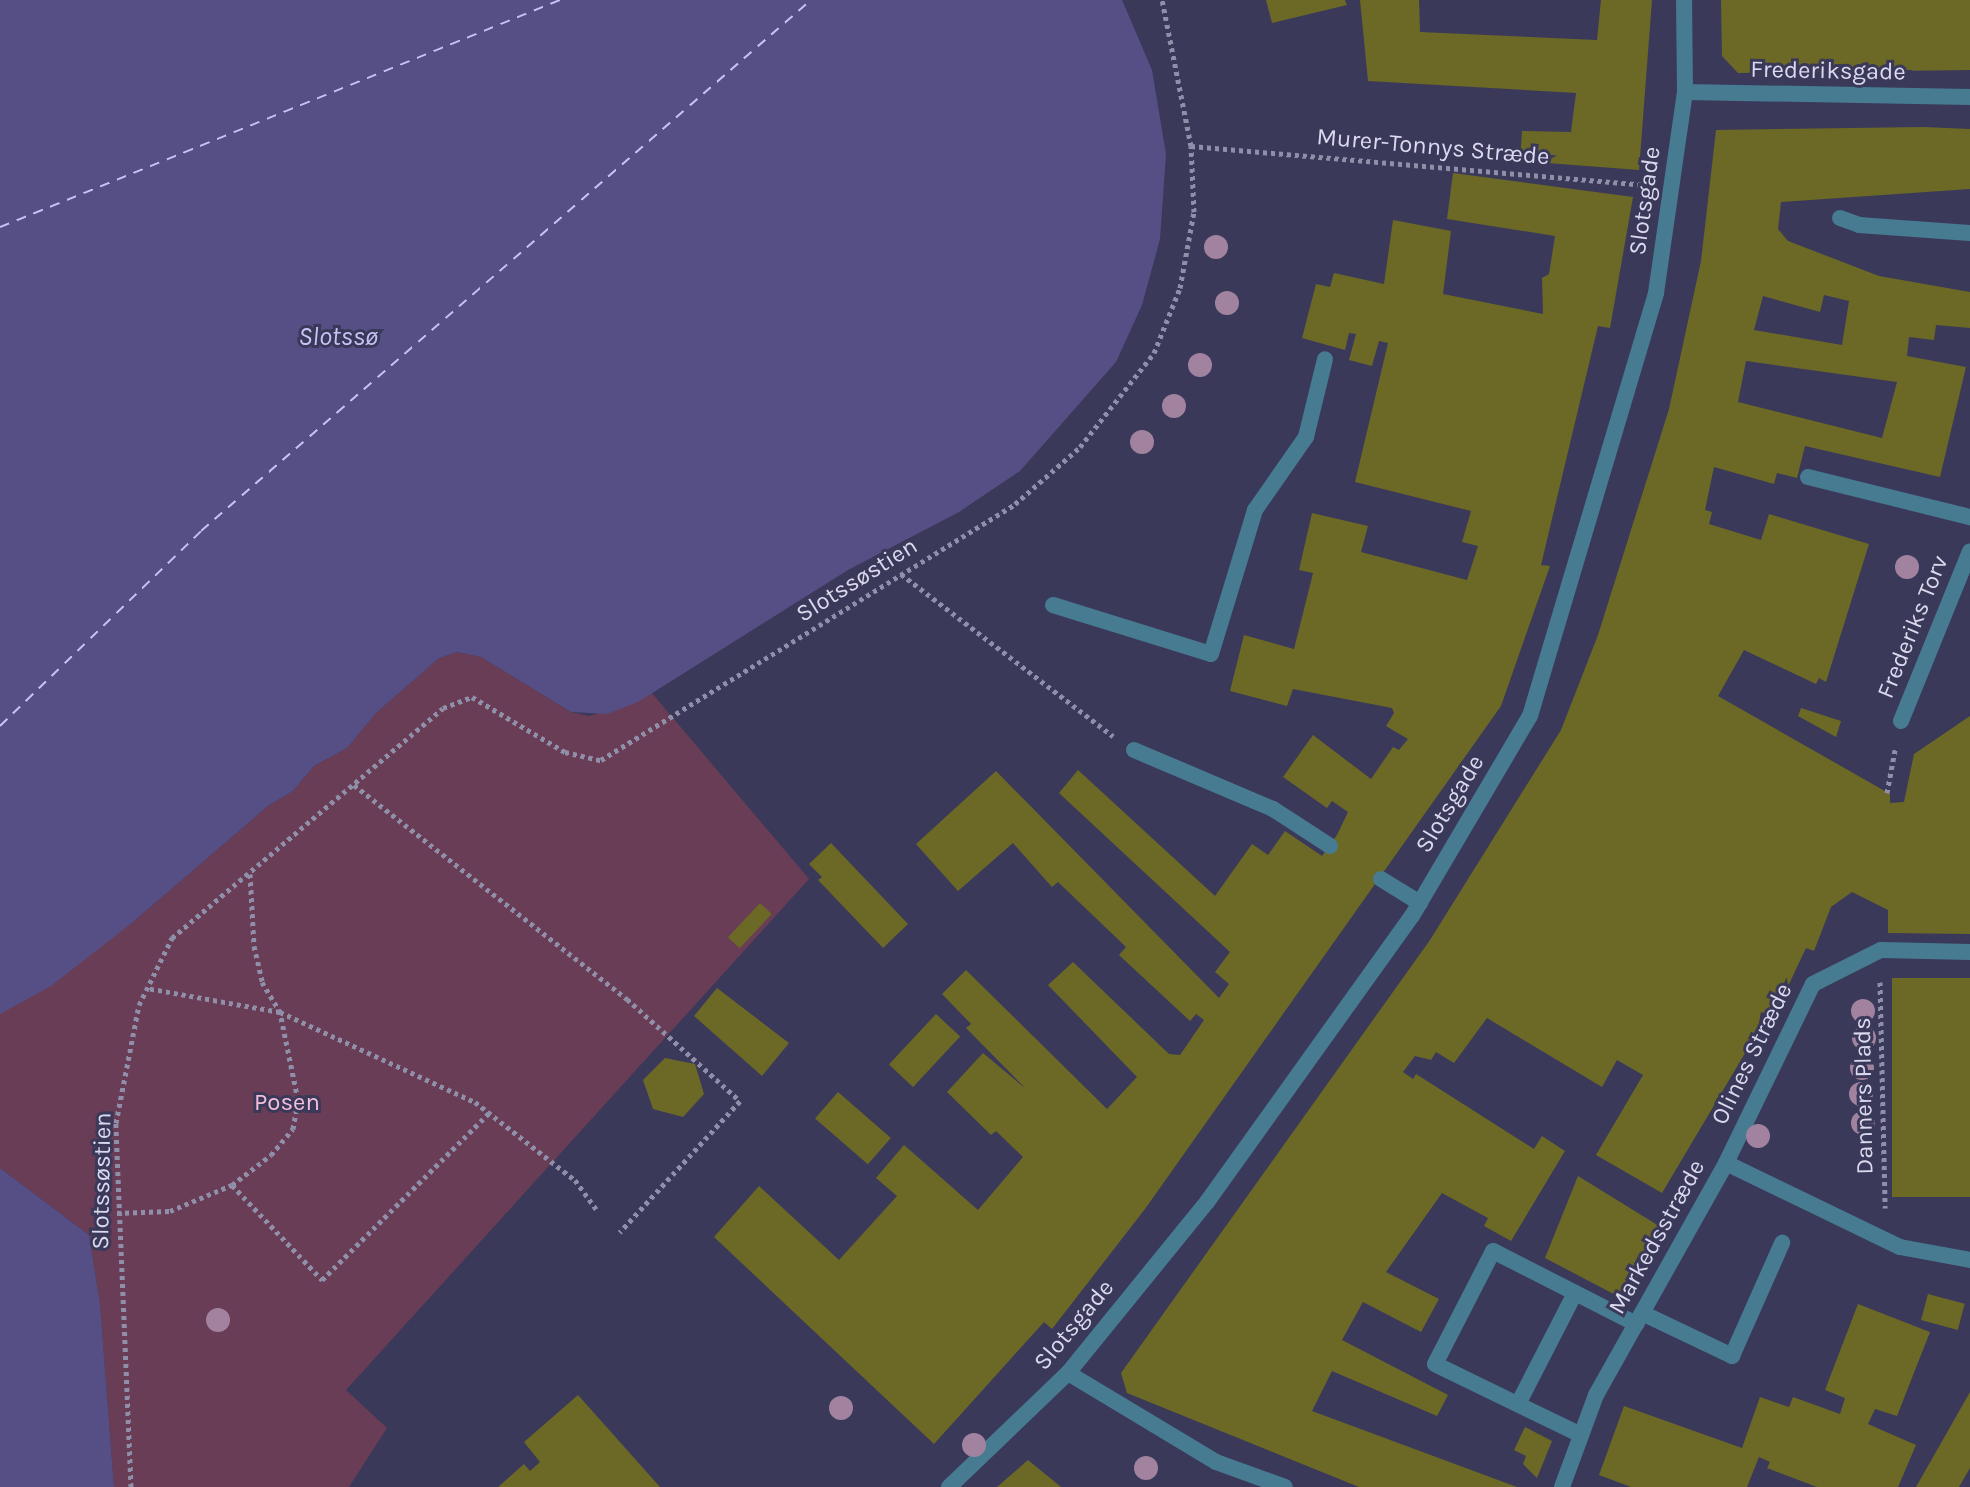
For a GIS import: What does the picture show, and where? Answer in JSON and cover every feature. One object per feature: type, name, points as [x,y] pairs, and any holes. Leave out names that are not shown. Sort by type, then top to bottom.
[{"type":"street","name":"Slotsgade","points":[[949,1487],[1068,1373],[1207,1202],[1420,903],[1530,716],[1656,293],[1685,92],[1684,0]]},
{"type":"street","name":"Frederiksgade","points":[[1685,92],[1970,97]]},
{"type":"street","points":[[1840,218],[1859,225],[1970,233]]},
{"type":"street","points":[[1053,605],[1211,654],[1255,510],[1306,437],[1325,359]]},
{"type":"street","points":[[1808,477],[1970,517]]},
{"type":"street","name":"Frederiks Torv","points":[[1901,721],[1970,551]]},
{"type":"street","points":[[1134,750],[1273,809],[1330,846]]},
{"type":"street","points":[[1381,879],[1420,903]]},
{"type":"street","name":"Olines Stræde","points":[[1726,1163],[1813,984],[1881,950],[1970,952]]},
{"type":"street","name":"Markedsstræde","points":[[1562,1487],[1596,1395],[1726,1163],[1887,1241],[1970,1260]]},
{"type":"street","points":[[1581,1435],[1435,1364],[1493,1251],[1575,1293],[1732,1356],[1782,1243]]},
{"type":"street","points":[[1518,1404],[1575,1293]]},
{"type":"street","points":[[1068,1373],[1216,1462],[1285,1487]]},
{"type":"path","name":"Slotssøstien","points":[[131,1487],[117,1213],[116,1123],[139,1005],[172,938],[443,708],[472,697],[565,752],[601,760],[1015,504],[1080,447],[1154,353],[1180,288],[1186,257],[1194,212],[1191,146],[1162,0]]},
{"type":"path","name":"Murer-Tonnys Stræde","points":[[1191,146],[1672,188]]},
{"type":"path","points":[[901,574],[1074,711],[1134,750]]},
{"type":"path","points":[[1887,793],[1901,721]]},
{"type":"path","points":[[354,785],[627,999],[740,1101],[620,1232]]},
{"type":"path","points":[[117,1213],[170,1211],[232,1185],[271,1155],[293,1129],[296,1086],[280,1012],[262,982],[254,946],[250,873]]},
{"type":"path","name":"Danners Plads","points":[[1881,950],[1878,1066],[1887,1241]]},
{"type":"path","points":[[147,988],[280,1012],[489,1113],[575,1180],[596,1209]]},
{"type":"path","points":[[232,1185],[322,1280],[489,1113]]},
{"type":"green space","name":"Posen","points":[[457,652],[481,657],[571,712],[589,716],[638,702],[651,692],[809,879],[346,1390],[387,1428],[349,1487],[114,1487],[100,1304],[89,1235],[0,1168],[0,1014],[133,922],[269,805],[293,791],[314,766],[347,748],[376,713],[439,658]]},
{"type":"water","name":"Slotssø","points":[[0,0],[1122,0],[1152,70],[1166,154],[1160,239],[1142,305],[1116,362],[1020,471],[959,512],[848,570],[638,702],[607,714],[571,712],[481,657],[457,652],[439,658],[376,713],[347,748],[314,766],[293,791],[269,805],[133,922],[51,986],[0,1014]]},
{"type":"water","points":[[0,1168],[89,1235],[100,1304],[114,1487],[0,1487]]},
{"type":"building","points":[[1266,0],[1345,0],[1347,5],[1272,23]]},
{"type":"building","points":[[1360,0],[1419,0],[1420,32],[1597,40],[1601,0],[1652,0],[1639,170],[1520,161],[1522,131],[1571,132],[1576,93],[1368,81]]},
{"type":"building","points":[[1721,0],[1970,0],[1970,70],[1738,73],[1722,56]]},
{"type":"building","points":[[1970,129],[1970,189],[1781,202],[1778,229],[1788,241],[1879,276],[1970,292],[1970,328],[1936,325],[1934,340],[1909,337],[1907,356],[1966,367],[1940,477],[1805,446],[1797,478],[1777,473],[1774,484],[1714,467],[1705,510],[1712,512],[1709,524],[1761,540],[1769,514],[1869,544],[1826,682],[1819,678],[1816,684],[1744,650],[1718,696],[1890,794],[1890,803],[1904,802],[1914,754],[1970,716],[1970,934],[1888,933],[1888,910],[1852,892],[1831,907],[1814,951],[1806,948],[1774,1016],[1761,1012],[1757,1033],[1662,1193],[1596,1155],[1643,1075],[1617,1060],[1602,1087],[1487,1018],[1454,1063],[1436,1052],[1431,1060],[1415,1056],[1403,1072],[1413,1079],[1416,1074],[1534,1149],[1542,1136],[1565,1151],[1511,1241],[1484,1226],[1488,1218],[1442,1193],[1386,1272],[1439,1299],[1421,1332],[1363,1302],[1342,1340],[1448,1395],[1437,1416],[1332,1371],[1312,1411],[1517,1487],[1359,1487],[1127,1393],[1121,1373],[1430,940],[1561,730],[1598,635],[1669,409],[1701,261],[1716,130]],"holes":[[[1824,295],[1849,301],[1842,345],[1754,330],[1763,296],[1820,312]],[[1746,361],[1897,382],[1882,438],[1738,402]]]},
{"type":"building","points":[[1453,173],[1633,197],[1610,328],[1598,326],[1541,565],[1550,566],[1501,706],[1145,1209],[1052,1329],[1044,1322],[934,1444],[714,1237],[759,1186],[839,1260],[897,1196],[876,1178],[904,1145],[978,1210],[1023,1157],[996,1131],[991,1135],[947,1092],[983,1053],[1026,1089],[966,1028],[971,1024],[942,994],[966,970],[1107,1109],[1137,1077],[1048,985],[1073,962],[1169,1054],[1180,1055],[1204,1020],[1196,1014],[1190,1021],[1119,955],[1126,947],[1058,882],[1052,887],[1013,843],[958,891],[916,844],[996,771],[1219,998],[1229,984],[1215,972],[1230,952],[1059,793],[1078,770],[1215,896],[1252,844],[1268,855],[1285,831],[1322,856],[1337,835],[1348,812],[1332,801],[1327,808],[1283,777],[1313,735],[1371,779],[1393,747],[1399,750],[1408,739],[1386,726],[1394,713],[1392,708],[1293,689],[1287,706],[1230,691],[1244,635],[1294,649],[1313,573],[1299,570],[1312,513],[1368,526],[1361,552],[1467,580],[1478,546],[1462,542],[1471,511],[1355,482],[1388,343],[1379,341],[1372,366],[1349,360],[1356,334],[1349,333],[1345,350],[1302,338],[1316,284],[1330,287],[1334,273],[1384,284],[1393,220],[1451,231],[1443,294],[1543,314],[1542,278],[1549,274],[1555,236],[1447,219]]},
{"type":"building","points":[[1801,708],[1841,721],[1836,737],[1798,716]]},
{"type":"building","points":[[831,843],[908,924],[883,948],[818,880],[822,877],[809,864]]},
{"type":"building","points":[[760,903],[772,914],[740,948],[728,937]]},
{"type":"building","points":[[1892,978],[1970,978],[1970,1197],[1892,1197]]},
{"type":"building","points":[[717,988],[789,1043],[762,1076],[694,1016]]},
{"type":"building","points":[[936,1014],[960,1037],[913,1087],[889,1064]]},
{"type":"building","points":[[665,1058],[695,1064],[704,1094],[683,1117],[653,1109],[643,1080]]},
{"type":"building","points":[[838,1092],[891,1138],[868,1164],[815,1118]]},
{"type":"building","points":[[1578,1176],[1659,1226],[1627,1301],[1545,1258]]},
{"type":"building","points":[[1928,1294],[1965,1304],[1958,1330],[1921,1320]]},
{"type":"building","points":[[1858,1304],[1930,1332],[1897,1416],[1875,1409],[1868,1424],[1916,1445],[1898,1487],[1817,1487],[1767,1468],[1770,1462],[1759,1457],[1747,1487],[1631,1487],[1599,1475],[1624,1406],[1742,1448],[1760,1397],[1789,1407],[1793,1397],[1840,1414],[1845,1398],[1825,1390]]},
{"type":"building","points":[[1970,1392],[1970,1468],[1959,1487],[1916,1487]]},
{"type":"building","points":[[578,1395],[660,1487],[498,1487],[524,1464],[530,1471],[540,1462],[524,1442]]},
{"type":"building","points":[[1525,1427],[1552,1441],[1537,1478],[1523,1464],[1526,1456],[1514,1450]]},
{"type":"building","points":[[1028,1460],[1061,1487],[997,1487]]},
{"type":"ferry route","points":[[0,227],[560,0]]},
{"type":"ferry route","points":[[0,726],[201,531],[811,0]]}]
